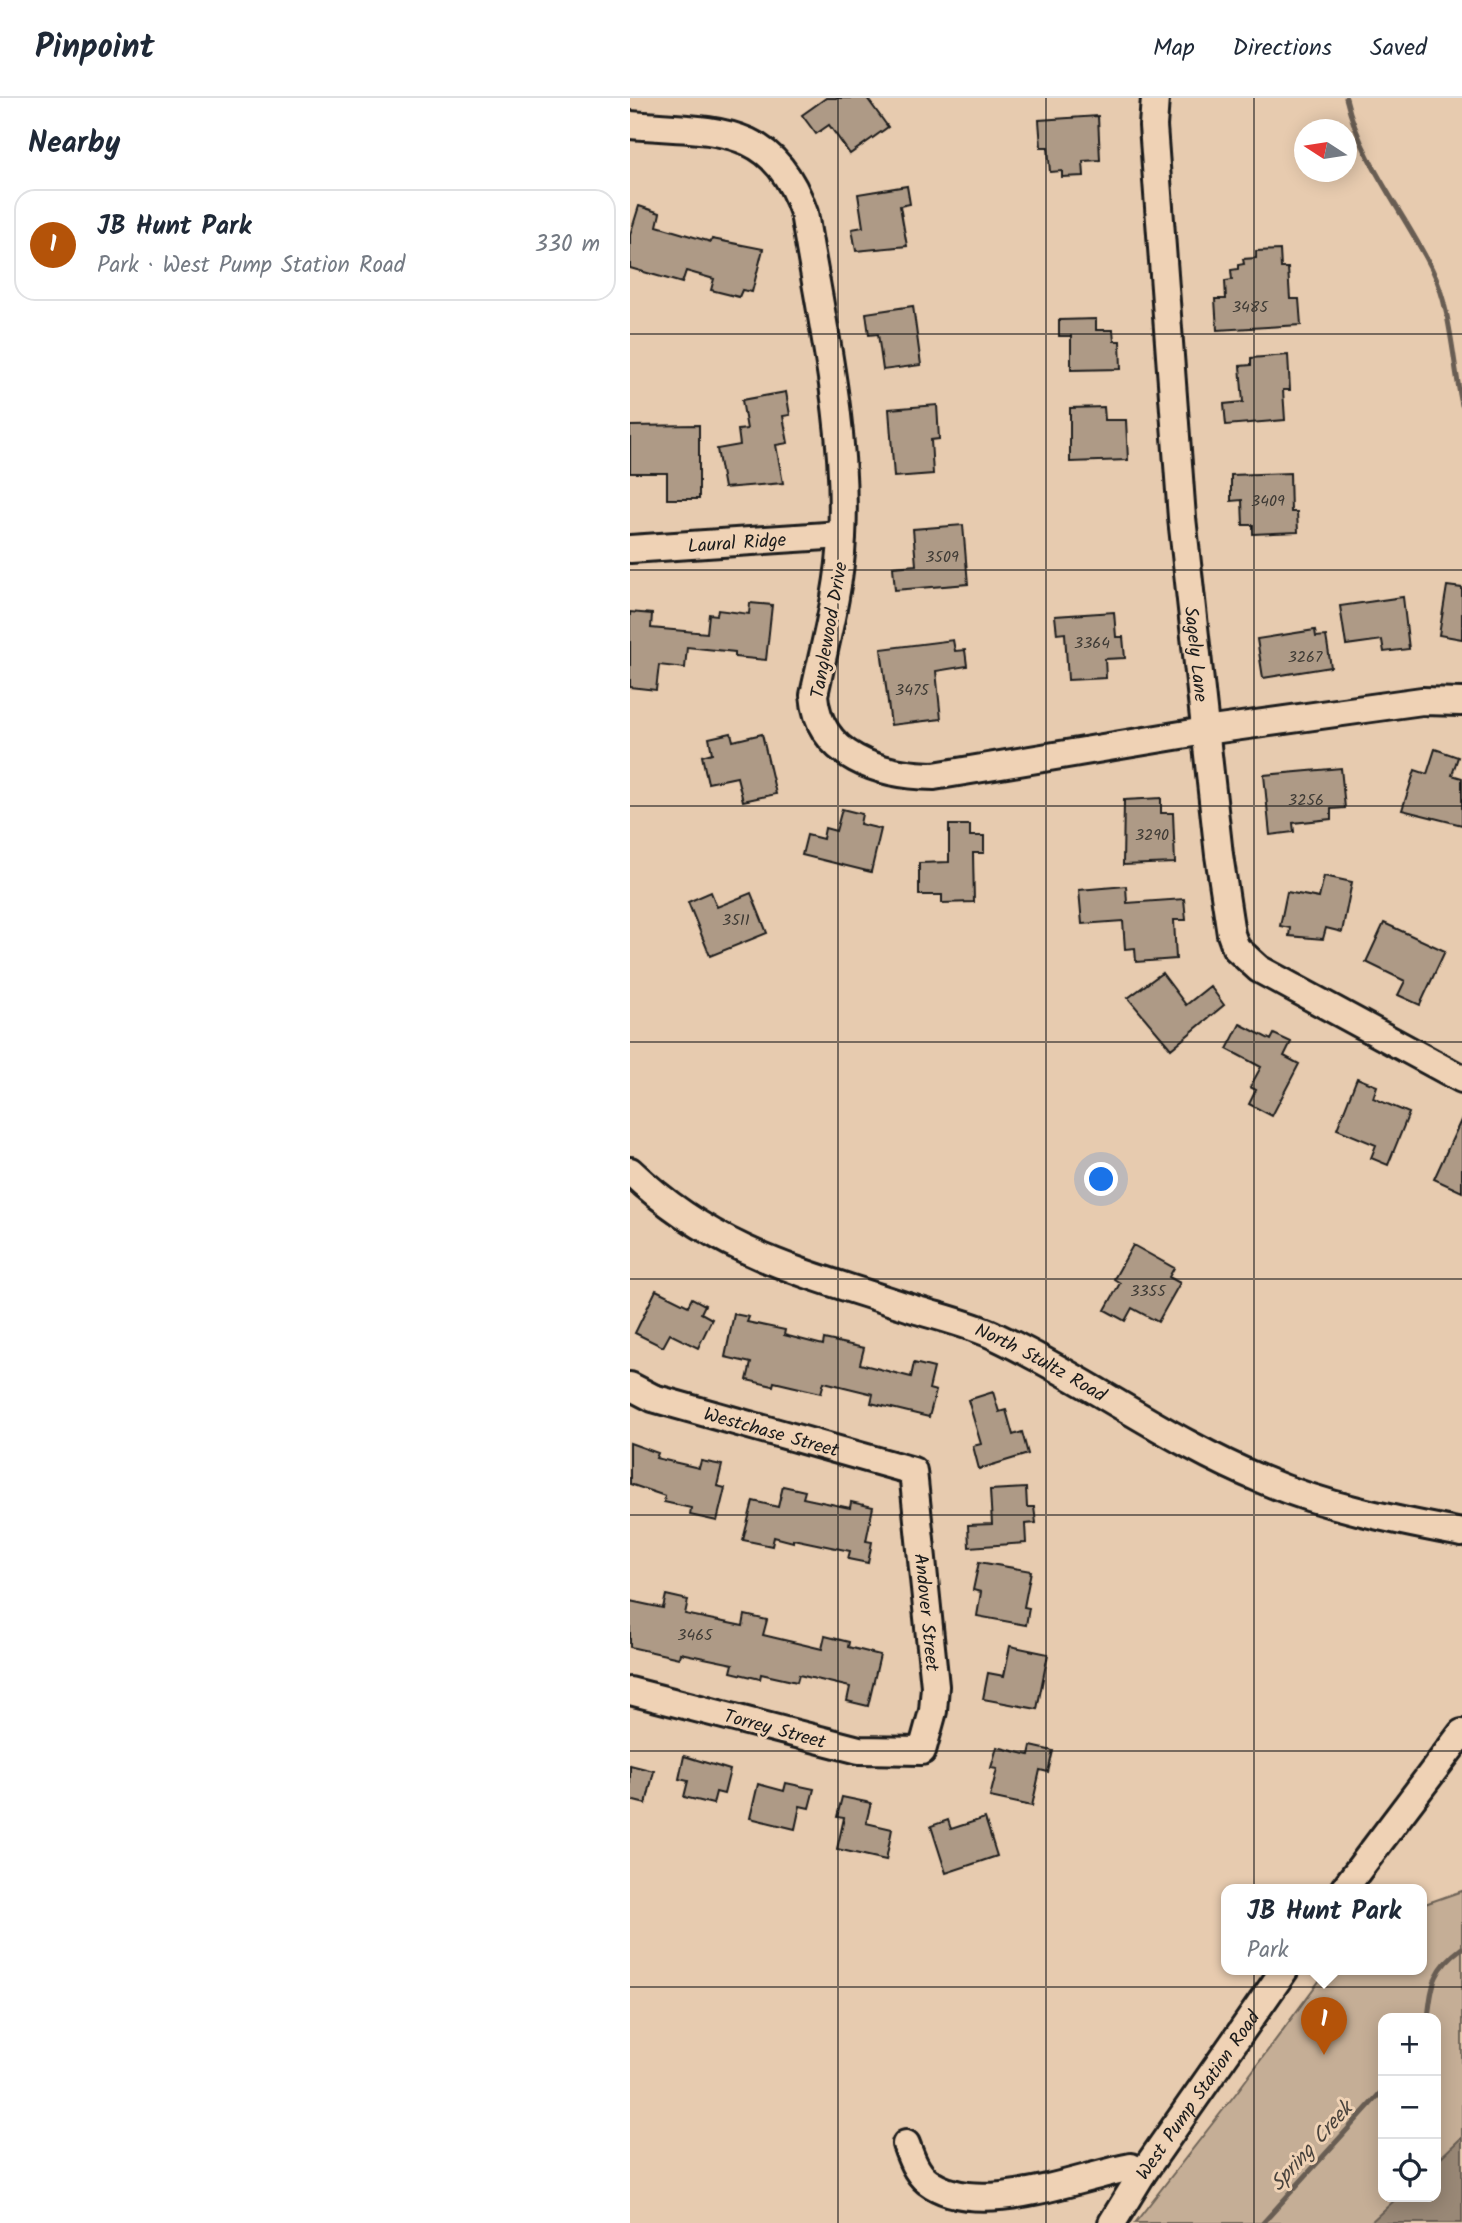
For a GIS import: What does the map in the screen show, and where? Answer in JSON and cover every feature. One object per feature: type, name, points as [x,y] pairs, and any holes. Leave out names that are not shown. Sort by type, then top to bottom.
[{"type":"street","name":"Sagely Lane","points":[[1155,98],[1153,126],[1182,518],[1227,915],[1236,948],[1259,969],[1462,1079]]},
{"type":"street","name":"Tanglewood Drive","points":[[630,125],[732,135],[759,147],[790,179],[804,213],[830,370],[843,488],[840,571],[814,695],[815,713],[839,749],[854,758],[892,772],[934,776],[1205,731],[1422,701],[1462,702]]},
{"type":"street","name":"Laural Ridge","points":[[630,549],[842,535]]},
{"type":"street","name":"North Stultz Road","points":[[630,1171],[694,1224],[769,1262],[995,1335],[1202,1451],[1263,1480],[1391,1519],[1462,1533]]},
{"type":"street","name":"Westchase Street","points":[[630,1386],[653,1398],[913,1471]]},
{"type":"street","name":"Andover Street","points":[[913,1471],[935,1686],[933,1711],[922,1751]]},
{"type":"street","name":"Torrey Street","points":[[630,1690],[859,1750],[922,1751]]},
{"type":"street","points":[[1348,1884],[1462,1733]]},
{"type":"street","name":"West Pump Station Road","points":[[1112,2223],[1142,2174],[1281,1975]]},
{"type":"street","points":[[906,2144],[915,2166],[926,2180],[943,2191],[964,2196],[986,2197],[1027,2191],[1131,2168],[1142,2174]]},
{"type":"shaded area","points":[[1462,1891],[1462,2223],[1135,2223],[1324,1975],[1427,1975],[1427,1903]]},
{"type":"shaded area","points":[[1462,2137],[1462,2223],[1370,2223],[1393,2202],[1441,2202],[1441,2157]]},
{"type":"building","points":[[826,98],[867,98],[888,127],[850,154],[829,125],[816,134],[802,115]]},
{"type":"building","points":[[1098,116],[1100,160],[1083,161],[1084,176],[1062,177],[1062,171],[1050,172],[1048,147],[1041,147],[1039,120]]},
{"type":"building","points":[[907,186],[910,204],[900,206],[907,246],[856,251],[852,229],[863,227],[858,194]]},
{"type":"building","points":[[639,206],[660,213],[657,226],[711,242],[712,239],[763,249],[752,292],[742,290],[739,297],[711,290],[714,279],[686,271],[682,283],[630,268],[630,235]]},
{"type":"building","points":[[1280,250],[1281,268],[1288,268],[1290,299],[1299,299],[1301,325],[1217,330],[1215,299],[1226,299],[1225,281],[1232,280],[1231,270],[1244,264],[1243,259],[1256,258],[1256,251]]},
{"type":"building","points":[[913,306],[921,365],[883,370],[878,334],[869,335],[866,313]]},
{"type":"building","points":[[1096,319],[1096,330],[1113,330],[1114,341],[1120,341],[1121,369],[1071,370],[1071,336],[1059,336],[1059,320]]},
{"type":"building","points":[[1288,355],[1290,390],[1283,390],[1285,420],[1226,425],[1224,404],[1243,402],[1240,366],[1251,365],[1251,358]]},
{"type":"building","points":[[786,392],[790,415],[783,416],[788,443],[776,445],[783,483],[724,488],[717,449],[740,445],[738,430],[747,429],[742,400]]},
{"type":"building","points":[[937,405],[939,439],[931,440],[933,474],[894,477],[889,409]]},
{"type":"building","points":[[1104,407],[1105,420],[1126,420],[1128,460],[1070,462],[1070,408]]},
{"type":"building","points":[[699,425],[699,499],[667,499],[667,473],[630,473],[630,426]]},
{"type":"building","points":[[1290,473],[1291,512],[1297,512],[1298,532],[1253,534],[1253,525],[1243,525],[1242,500],[1231,501],[1231,475]]},
{"type":"building","points":[[963,525],[968,584],[895,590],[893,567],[916,565],[913,529]]},
{"type":"building","points":[[1447,586],[1462,588],[1462,639],[1439,635]]},
{"type":"building","points":[[1403,597],[1409,649],[1384,652],[1382,640],[1346,645],[1340,606]]},
{"type":"building","points":[[750,603],[772,605],[766,660],[735,657],[735,652],[687,647],[685,668],[659,665],[656,690],[630,687],[630,612],[652,614],[651,628],[707,633],[709,614],[717,615],[718,610],[749,614]]},
{"type":"building","points":[[1114,612],[1116,637],[1123,637],[1125,658],[1105,659],[1106,678],[1068,680],[1065,633],[1057,634],[1055,616]]},
{"type":"building","points":[[1315,630],[1316,637],[1326,636],[1331,667],[1263,678],[1257,639]]},
{"type":"building","points":[[953,640],[955,651],[965,650],[967,666],[936,671],[941,719],[891,725],[881,649]]},
{"type":"building","points":[[731,733],[733,741],[762,734],[776,794],[743,801],[737,777],[708,783],[702,756],[712,753],[709,738]]},
{"type":"building","points":[[1435,749],[1458,757],[1452,775],[1462,778],[1462,825],[1402,810],[1415,770],[1427,774]]},
{"type":"building","points":[[1341,768],[1345,808],[1331,809],[1331,819],[1293,823],[1294,832],[1270,835],[1264,775]]},
{"type":"building","points":[[1161,798],[1161,813],[1173,813],[1175,863],[1123,865],[1124,800]]},
{"type":"building","points":[[842,809],[862,814],[860,824],[881,829],[871,872],[802,855],[807,835],[823,839],[825,828],[836,831]]},
{"type":"building","points":[[949,825],[970,825],[970,836],[984,836],[984,853],[973,853],[974,902],[942,903],[942,895],[919,895],[919,863],[949,862]]},
{"type":"building","points":[[1324,876],[1352,882],[1342,932],[1326,928],[1323,939],[1289,936],[1290,928],[1280,926],[1287,892],[1319,898]]},
{"type":"building","points":[[1126,886],[1127,903],[1184,899],[1186,920],[1174,920],[1176,959],[1136,962],[1135,948],[1125,949],[1123,921],[1082,924],[1079,890]]},
{"type":"building","points":[[711,892],[717,907],[751,893],[767,933],[710,956],[688,902]]},
{"type":"building","points":[[1384,923],[1445,951],[1420,1005],[1398,995],[1405,981],[1366,962]]},
{"type":"building","points":[[1162,973],[1186,1005],[1210,986],[1224,1005],[1171,1049],[1128,998]]},
{"type":"building","points":[[1240,1024],[1271,1040],[1274,1034],[1291,1042],[1284,1056],[1299,1064],[1272,1116],[1249,1104],[1256,1090],[1250,1087],[1261,1067],[1227,1049]]},
{"type":"building","points":[[1357,1078],[1377,1086],[1373,1098],[1409,1113],[1388,1165],[1371,1158],[1376,1145],[1337,1129]]},
{"type":"building","points":[[1462,1118],[1462,1192],[1434,1179]]},
{"type":"building","points":[[1133,1245],[1174,1268],[1169,1277],[1180,1283],[1158,1322],[1132,1308],[1125,1321],[1105,1310],[1120,1283],[1114,1279]]},
{"type":"building","points":[[656,1290],[688,1306],[692,1298],[705,1305],[701,1313],[712,1319],[698,1348],[670,1334],[663,1347],[635,1333]]},
{"type":"building","points":[[734,1314],[749,1317],[747,1322],[785,1330],[784,1335],[823,1345],[824,1339],[864,1348],[860,1364],[911,1377],[914,1363],[934,1368],[929,1389],[936,1391],[929,1417],[871,1403],[873,1394],[824,1382],[821,1393],[774,1382],[773,1386],[747,1380],[751,1363],[725,1357]]},
{"type":"building","points":[[993,1392],[999,1412],[1006,1410],[1013,1435],[1022,1432],[1028,1454],[979,1469],[973,1446],[981,1444],[968,1400]]},
{"type":"building","points":[[630,1443],[658,1453],[656,1458],[699,1468],[701,1461],[722,1465],[717,1486],[725,1488],[717,1521],[690,1515],[691,1508],[664,1502],[665,1496],[630,1484]]},
{"type":"building","points":[[783,1486],[805,1491],[803,1498],[850,1508],[851,1502],[873,1507],[866,1541],[872,1542],[868,1563],[848,1559],[850,1551],[793,1539],[793,1542],[774,1537],[772,1546],[743,1540],[753,1501],[778,1507]]},
{"type":"building","points":[[1026,1488],[1027,1507],[1034,1507],[1036,1523],[1025,1524],[1026,1543],[969,1547],[968,1525],[992,1524],[990,1490]]},
{"type":"building","points":[[979,1562],[1031,1571],[1024,1607],[1029,1608],[1026,1625],[977,1616],[981,1592],[973,1590]]},
{"type":"building","points":[[666,1595],[688,1600],[685,1614],[743,1626],[745,1615],[767,1620],[763,1635],[822,1649],[825,1636],[849,1642],[848,1647],[880,1655],[868,1706],[847,1701],[850,1687],[799,1675],[797,1682],[761,1674],[760,1679],[731,1672],[733,1664],[680,1653],[679,1658],[630,1647],[630,1601],[663,1608]]},
{"type":"building","points":[[1010,1646],[1048,1654],[1037,1709],[983,1699],[988,1673],[1004,1676]]},
{"type":"building","points":[[1031,1746],[1053,1751],[1048,1772],[1040,1770],[1032,1806],[990,1797],[997,1769],[991,1768],[997,1747],[1029,1755]]},
{"type":"building","points":[[684,1756],[730,1770],[724,1794],[716,1792],[713,1804],[684,1797],[688,1781],[679,1779]]},
{"type":"building","points":[[630,1765],[654,1771],[646,1804],[630,1800]]},
{"type":"building","points":[[786,1783],[814,1789],[809,1808],[800,1806],[795,1829],[750,1818],[758,1784],[784,1791]]},
{"type":"building","points":[[842,1797],[871,1803],[866,1823],[892,1829],[886,1860],[837,1849],[844,1818],[837,1817]]},
{"type":"building","points":[[985,1818],[997,1856],[946,1873],[931,1826],[948,1820],[951,1829]]},
{"type":"waterway","points":[[1346,98],[1372,165],[1421,248],[1438,284],[1447,318],[1462,405]]},
{"type":"waterway","name":"Spring Creek","points":[[1429,2013],[1440,1970],[1462,1948]]},
{"type":"waterway","name":"Spring Creek","points":[[1263,2223],[1378,2096]]},
{"type":"place","name":"JB Hunt Park","points":[[1324,2055]]}]
